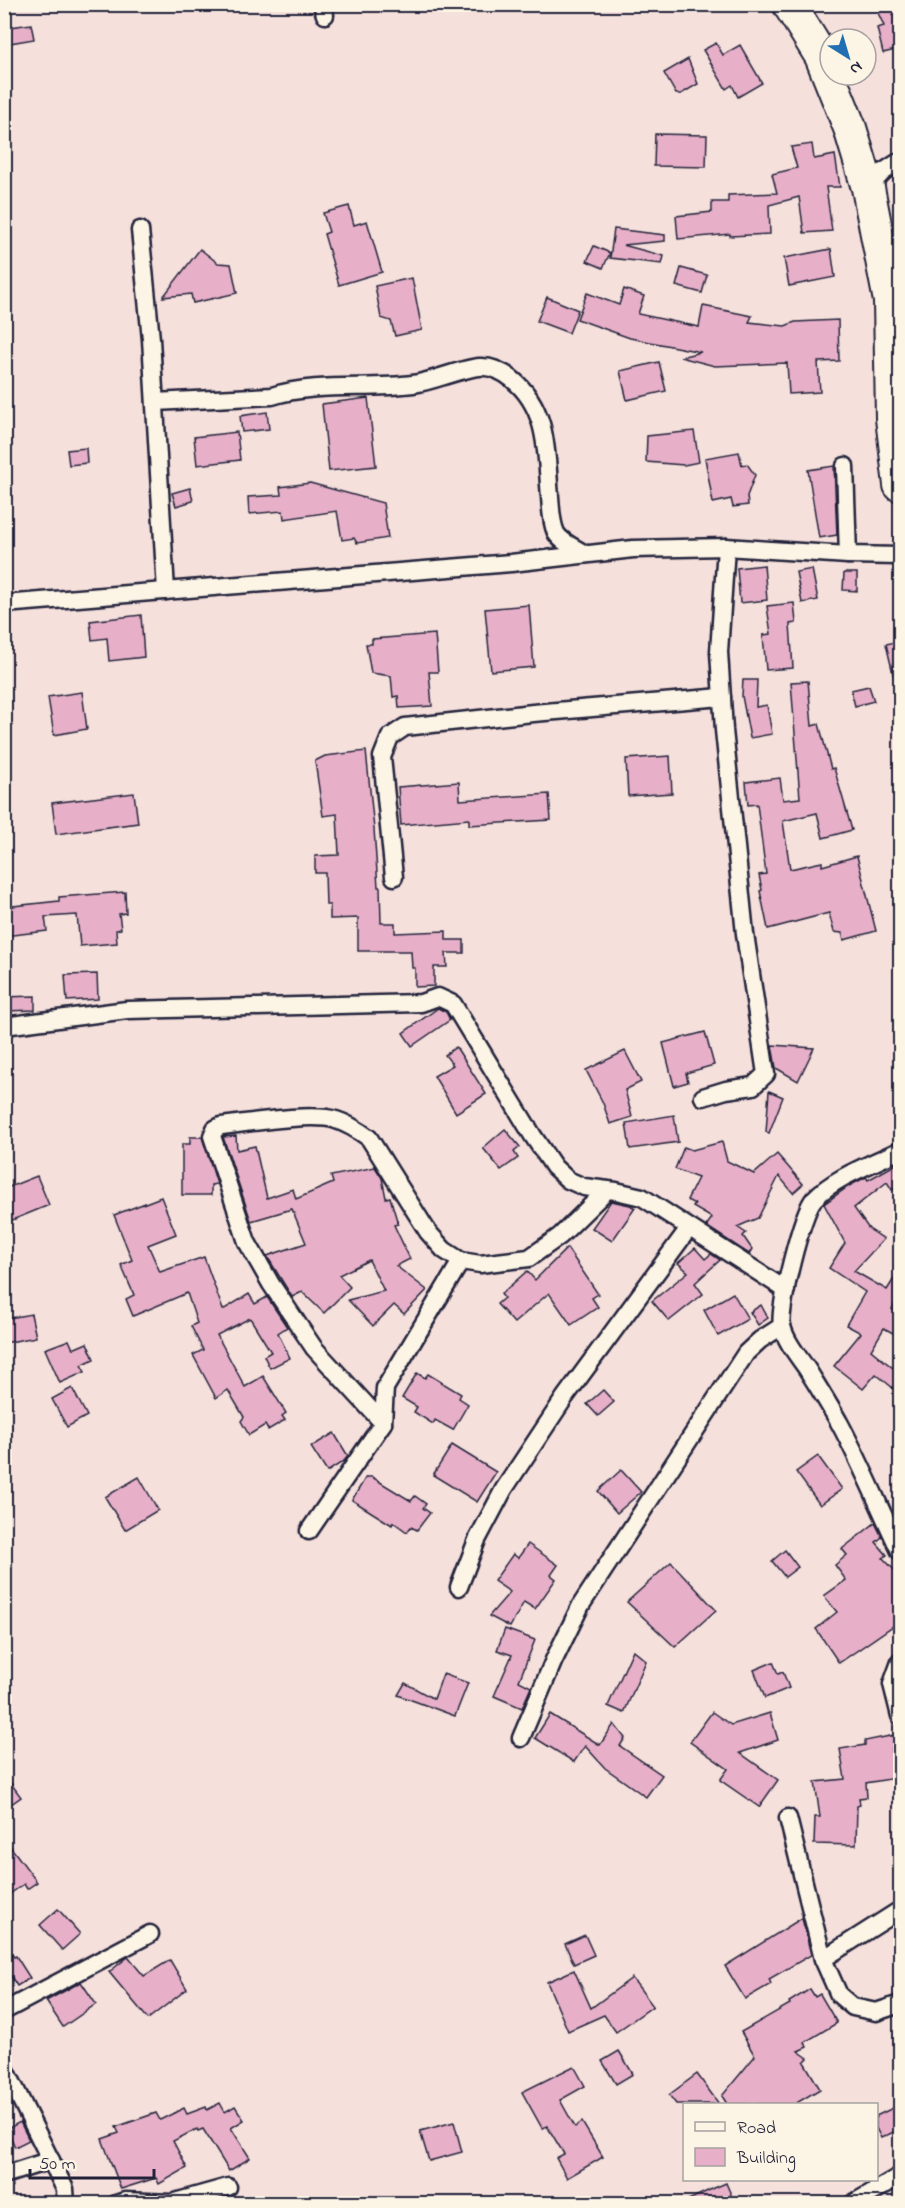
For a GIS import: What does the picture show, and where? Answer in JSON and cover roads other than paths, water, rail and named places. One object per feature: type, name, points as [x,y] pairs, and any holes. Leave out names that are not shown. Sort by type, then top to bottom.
[{"type":"highway","points":[[789,4],[820,56],[850,128],[892,265],[890,301],[892,418],[900,485]]},
{"type":"street","points":[[868,188],[883,172],[900,161]]},
{"type":"street","points":[[140,230],[151,339],[166,591]]},
{"type":"street","points":[[155,402],[272,396],[324,387],[414,384],[480,367],[502,371],[523,388],[537,408],[544,437],[551,518],[556,533],[565,542],[585,554]]},
{"type":"street","points":[[845,466],[848,555]]},
{"type":"street","points":[[703,1097],[726,1090],[753,1086],[766,1074],[745,934],[722,698],[719,652],[726,547]]},
{"type":"street","points":[[4,604],[500,564],[644,549],[726,547],[900,556]]},
{"type":"street","points":[[394,877],[382,757],[390,737],[405,727],[533,713],[722,698]]},
{"type":"street","points":[[4,1026],[127,1010],[421,1003],[438,997],[453,1004],[533,1136],[554,1167],[568,1180],[584,1187],[642,1197],[786,1290]]},
{"type":"street","points":[[383,1423],[314,1348],[247,1242],[212,1136],[215,1129],[221,1126],[297,1118],[334,1119],[354,1127],[369,1138],[428,1232],[444,1250],[461,1261],[480,1264],[529,1258],[560,1236],[607,1190]]},
{"type":"street","points":[[900,1149],[834,1183],[813,1201],[803,1224],[782,1308],[782,1326],[794,1352],[840,1424],[900,1551]]},
{"type":"street","points":[[459,1587],[477,1540],[504,1489],[565,1397],[689,1228]]},
{"type":"street","points":[[309,1531],[383,1423],[385,1388],[461,1261]]},
{"type":"street","points":[[521,1738],[554,1660],[581,1605],[746,1353],[760,1340],[782,1326]]},
{"type":"street","points":[[900,1662],[891,1684],[900,1716]]},
{"type":"street","points":[[788,1818],[823,1959],[839,1995],[853,2007],[876,2012],[900,2004]]},
{"type":"street","points":[[823,1959],[900,1910]]},
{"type":"street","points":[[4,2011],[150,1934]]},
{"type":"street","points":[[4,2066],[65,2189],[66,2204]]},
{"type":"street","points":[[4,2175],[51,2160]]},
{"type":"street","points":[[852,2204],[900,2176]]},
{"type":"street","points":[[116,2204],[125,2201],[171,2203],[228,2187]]}]
